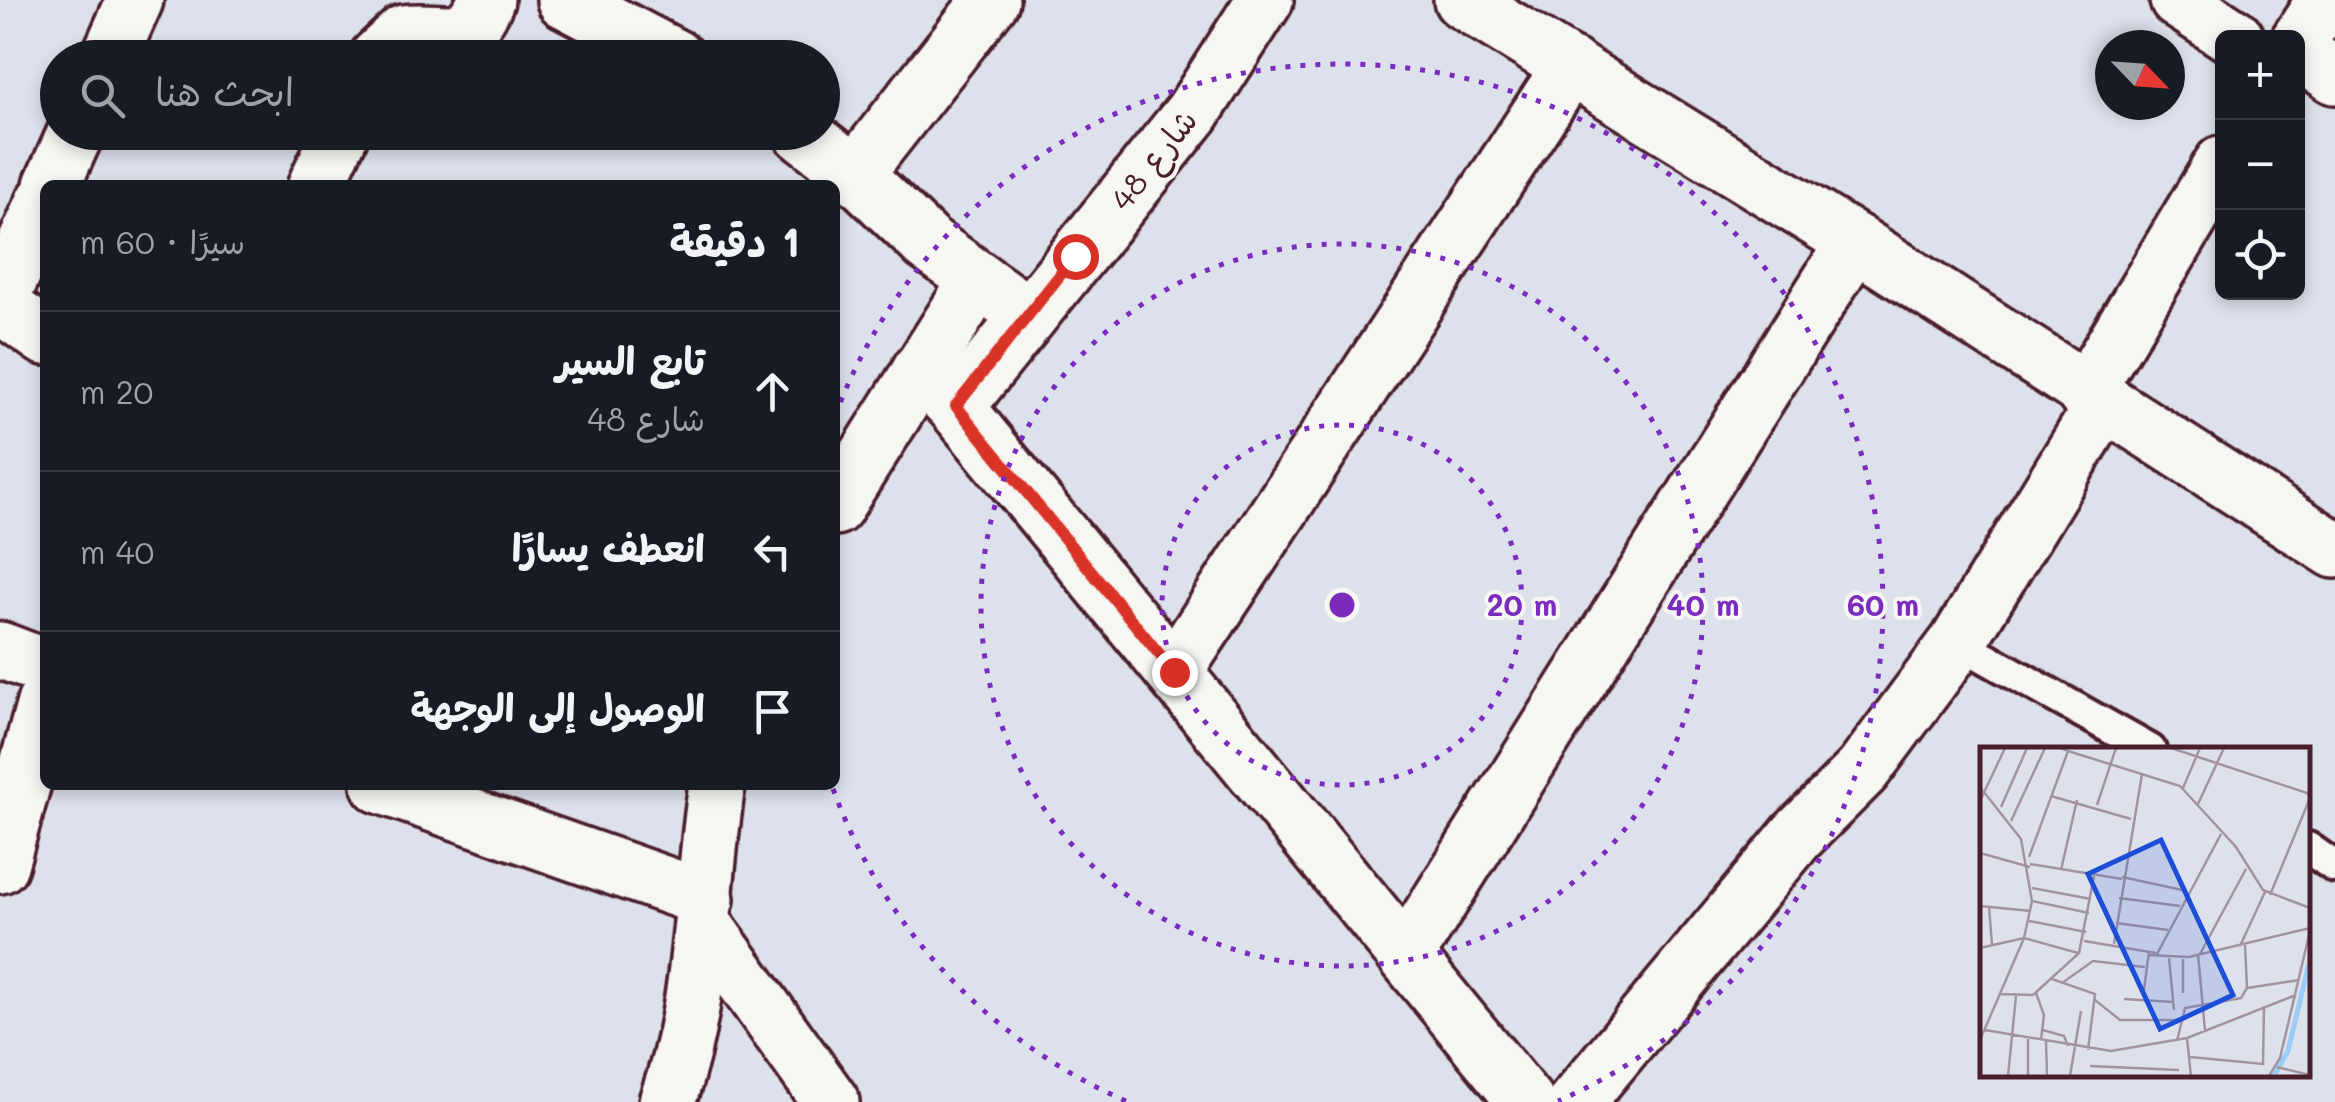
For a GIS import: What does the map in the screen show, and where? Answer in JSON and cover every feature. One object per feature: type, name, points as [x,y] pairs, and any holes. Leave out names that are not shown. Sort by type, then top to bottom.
[{"type":"street","points":[[118,40],[135,0]]},
{"type":"street","points":[[396,40],[404,33],[460,34],[476,21],[486,0]]},
{"type":"street","points":[[565,0],[642,40]]},
{"type":"street","points":[[855,174],[990,0]]},
{"type":"street","name":"شارع 48","points":[[938,388],[1028,316],[1193,112],[1265,0]]},
{"type":"street","points":[[1462,0],[1855,242],[2094,399],[2335,550]]},
{"type":"street","points":[[2178,0],[2224,30]]},
{"type":"street","points":[[2305,31],[2325,0]]},
{"type":"street","points":[[2305,56],[2335,76]]},
{"type":"street","points":[[1174,672],[1571,66]]},
{"type":"street","points":[[54,180],[68,150]]},
{"type":"street","points":[[318,180],[333,150]]},
{"type":"street","points":[[824,150],[928,244],[1028,316]]},
{"type":"street","points":[[1576,1102],[1784,850],[1863,770],[1958,642],[2215,177]]},
{"type":"street","points":[[40,212],[0,303],[40,333]]},
{"type":"street","points":[[1406,955],[1855,242]]},
{"type":"street","points":[[840,501],[938,388],[978,280]]},
{"type":"street","points":[[938,388],[1526,1102]]},
{"type":"street","points":[[0,650],[40,665]]},
{"type":"street","points":[[0,865],[40,721]]},
{"type":"street","points":[[393,790],[705,913],[831,1102]]},
{"type":"street","points":[[667,1102],[692,1006],[716,790]]},
{"type":"lane","points":[[1958,642],[2145,747]]},
{"type":"lane","points":[[2310,849],[2335,868]]},
{"type":"route","points":[[1075,256],[956,406],[1174,672]]}]
